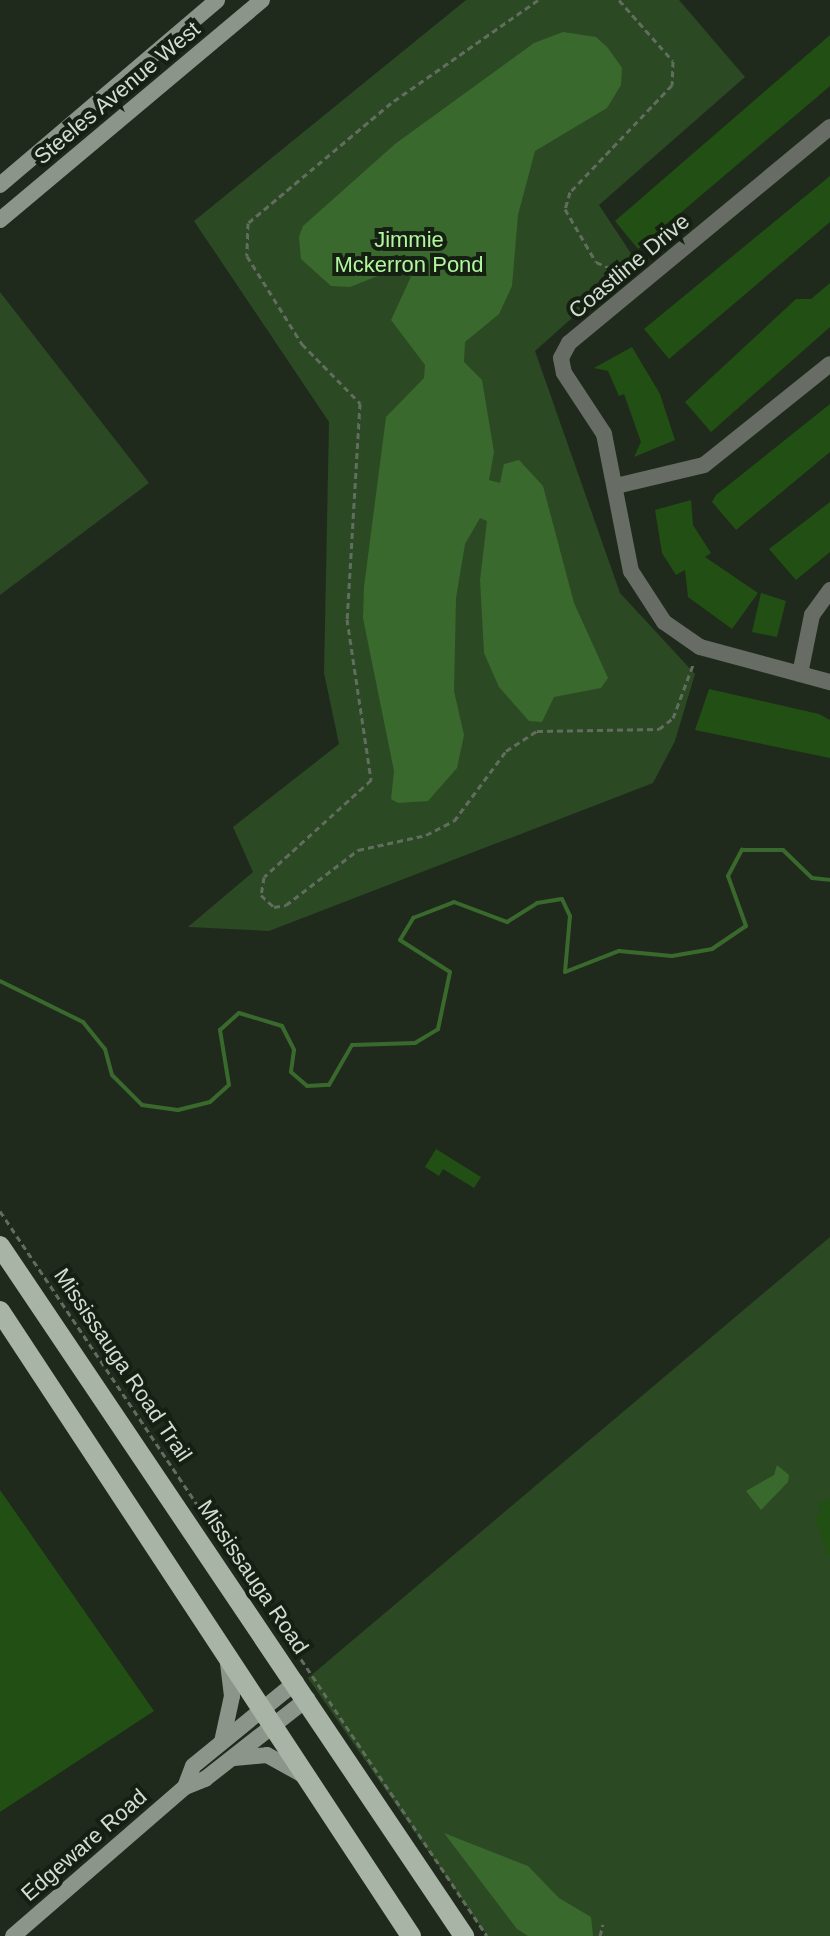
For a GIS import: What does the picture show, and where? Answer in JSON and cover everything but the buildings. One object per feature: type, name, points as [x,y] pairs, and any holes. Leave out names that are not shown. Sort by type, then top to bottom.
[{"type":"main road","name":"Steeles Avenue West","points":[[0,185],[217,0]]},
{"type":"main road","name":"Steeles Avenue West","points":[[0,220],[262,0]]},
{"type":"main road","name":"Mississauga Road","points":[[0,1246],[464,1936]]},
{"type":"main road","points":[[0,1311],[411,1936]]},
{"type":"main road","points":[[222,1742],[232,1696],[228,1661]]},
{"type":"main road","name":"Edgeware Road","points":[[185,1787],[193,1766],[222,1742],[266,1718],[301,1690]]},
{"type":"main road","name":"Edgeware Road","points":[[13,1936],[185,1787],[232,1758],[266,1718]]},
{"type":"main road","points":[[232,1758],[267,1755],[306,1777]]},
{"type":"street","name":"Coastline Drive","points":[[830,127],[569,343],[561,358],[564,373],[604,434],[636,584],[664,622],[700,647],[830,682]]},
{"type":"street","points":[[616,486],[713,460],[830,364]]},
{"type":"street","points":[[800,674],[812,615],[830,590]]},
{"type":"path","points":[[538,0],[391,103],[248,223],[247,256],[302,344],[360,403],[347,619],[371,780],[264,877],[261,895],[274,907],[286,905],[358,850],[426,835],[454,821],[506,751],[537,731],[659,729],[673,718],[700,647]]},
{"type":"path","points":[[619,0],[673,61],[672,85],[570,192],[565,209],[596,262],[641,285]]},
{"type":"path","name":"Mississauga Road Trail","points":[[0,1211],[487,1936]]},
{"type":"path","points":[[600,1936],[603,1924]]},
{"type":"green space","name":"Jimmie Mckerron Pond","points":[[466,0],[679,0],[745,77],[599,205],[636,261],[535,351],[620,593],[695,674],[675,741],[653,783],[269,931],[188,927],[253,872],[233,827],[339,744],[324,673],[329,422],[194,221]]},
{"type":"green space","points":[[0,292],[149,483],[0,595]]},
{"type":"green space","points":[[830,1237],[830,1936],[487,1936],[308,1678]]},
{"type":"shaded area","points":[[563,32],[596,37],[622,68],[621,85],[607,108],[535,151],[518,215],[512,286],[499,314],[465,342],[464,362],[482,380],[494,452],[489,480],[500,483],[504,464],[519,460],[543,486],[574,603],[608,678],[601,688],[554,697],[542,722],[529,721],[499,687],[484,653],[480,580],[487,521],[480,518],[465,544],[456,598],[454,691],[464,735],[457,768],[428,801],[398,803],[391,799],[394,771],[363,618],[364,587],[386,417],[424,378],[425,365],[391,320],[415,268],[408,264],[350,287],[331,286],[301,259],[299,237],[303,226],[395,144],[534,43]]},
{"type":"shaded area","points":[[777,1465],[789,1475],[788,1482],[761,1510],[746,1491],[774,1475]]},
{"type":"shaded area","points":[[444,1833],[528,1866],[559,1898],[591,1917],[593,1936],[528,1936],[517,1929]]},
{"type":"waterway","points":[[0,981],[83,1022],[105,1049],[112,1075],[142,1105],[178,1110],[210,1102],[229,1085],[220,1030],[239,1013],[282,1026],[294,1050],[291,1072],[307,1086],[329,1085],[352,1045],[415,1043],[438,1029],[450,972],[400,940],[413,918],[454,902],[507,922],[537,903],[562,899],[570,916],[565,972],[619,951],[672,956],[712,949],[746,926],[728,876],[742,850],[783,850],[812,878],[830,880]]}]
